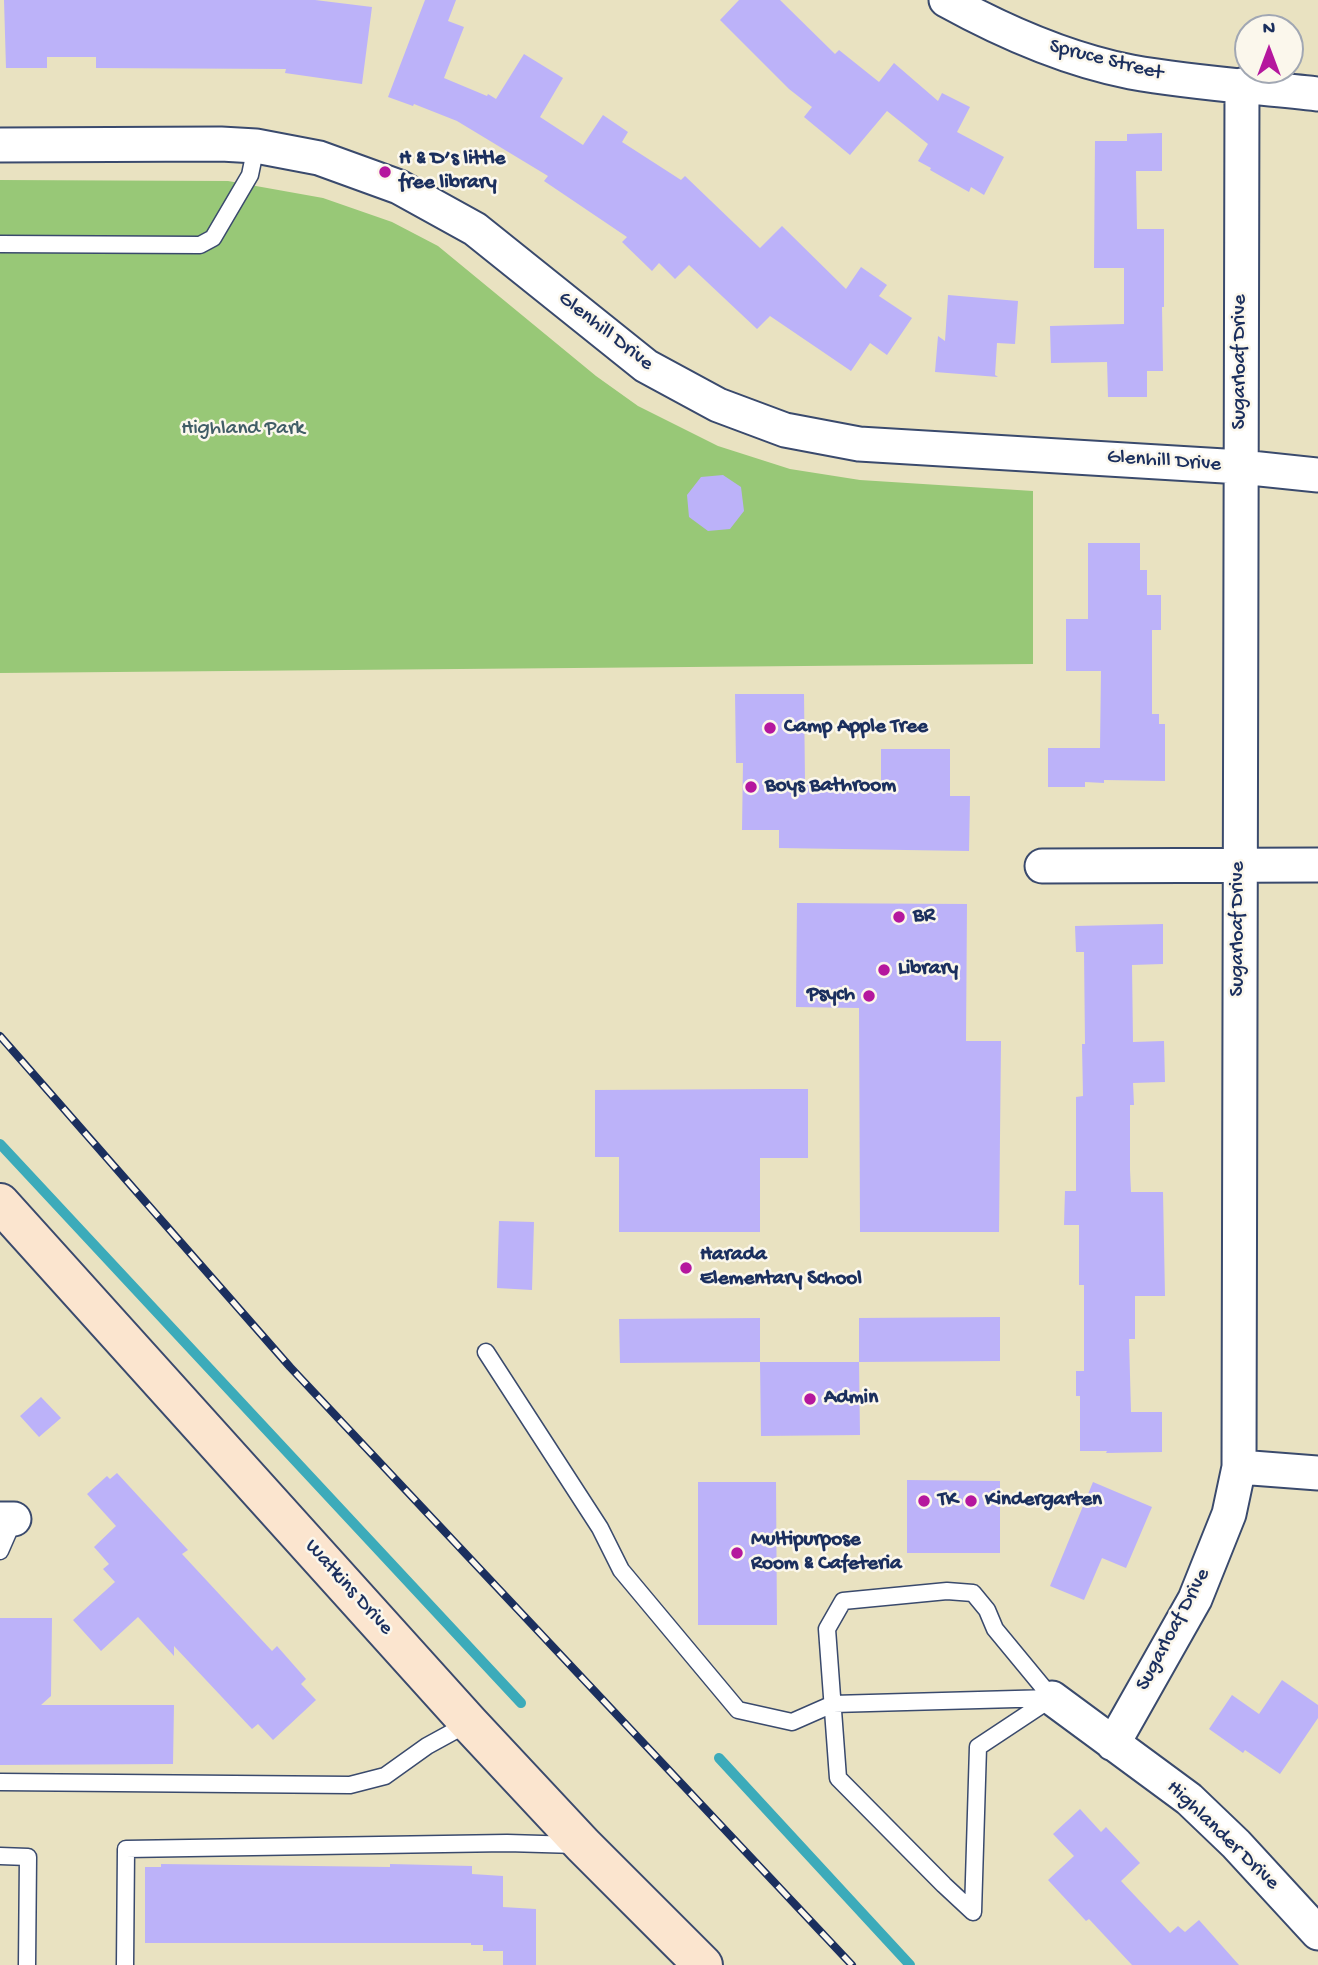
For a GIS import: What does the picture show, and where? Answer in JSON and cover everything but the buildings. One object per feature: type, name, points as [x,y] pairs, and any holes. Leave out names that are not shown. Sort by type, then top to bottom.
[{"type":"street","name":"Spruce Street","points":[[946,0],[1007,32],[1072,57],[1132,72],[1318,94]]},
{"type":"street","name":"Sugarloaf Drive","points":[[1112,1744],[1195,1599],[1230,1514],[1239,1467],[1242,85]]},
{"type":"street","name":"Glenhill Drive","points":[[0,145],[256,146],[319,158],[399,187],[475,229],[646,366],[718,405],[785,430],[859,444],[1241,467],[1318,475]]},
{"type":"street","points":[[1042,866],[1318,864]]},
{"type":"street","name":"Watkins Drive","points":[[0,1203],[469,1723],[583,1845],[703,1965]]},
{"type":"street","points":[[1239,1467],[1318,1473]]},
{"type":"street","name":"Highlander Drive","points":[[1052,1698],[1189,1799],[1236,1844],[1318,1933]]},
{"type":"lane","points":[[0,244],[200,245],[213,238],[250,175],[256,146]]},
{"type":"lane","points":[[486,1352],[600,1528],[621,1570],[738,1710],[792,1722],[832,1704],[1052,1698]]},
{"type":"lane","points":[[0,1551],[7,1519]]},
{"type":"lane","points":[[947,1591],[973,1593],[987,1610],[995,1629],[1052,1698],[978,1747],[973,1912],[838,1778],[827,1629],[843,1601],[947,1591]]},
{"type":"lane","points":[[0,1782],[350,1785],[385,1776],[427,1746],[469,1723]]},
{"type":"lane","points":[[125,1965],[127,1849],[507,1843],[583,1845]]},
{"type":"lane","points":[[0,1856],[28,1857],[27,1965]]},
{"type":"green space","name":"Highland Park","points":[[0,180],[228,181],[323,198],[392,222],[438,246],[596,376],[638,406],[718,446],[790,469],[860,480],[1033,491],[1033,664],[0,673]]},
{"type":"waterway","points":[[0,1144],[521,1703]]},
{"type":"waterway","points":[[719,1758],[910,1965]]},
{"type":"railway","points":[[0,1036],[290,1367],[852,1965]]},
{"type":"place","name":"H & D’s little free library","points":[[385,172]]},
{"type":"place","name":"Camp Apple Tree","points":[[770,728]]},
{"type":"place","name":"Boys Bathroom","points":[[751,787]]},
{"type":"place","name":"BR","points":[[899,917]]},
{"type":"place","name":"Library","points":[[884,970]]},
{"type":"place","name":"Psych","points":[[869,996]]},
{"type":"place","name":"Harada Elementary School","points":[[686,1268]]},
{"type":"place","name":"Admin","points":[[810,1399]]},
{"type":"place","name":"TK","points":[[924,1501]]},
{"type":"place","name":"Kindergarten","points":[[971,1501]]},
{"type":"place","name":"Multipurpose Room & Cafeteria","points":[[737,1553]]}]
